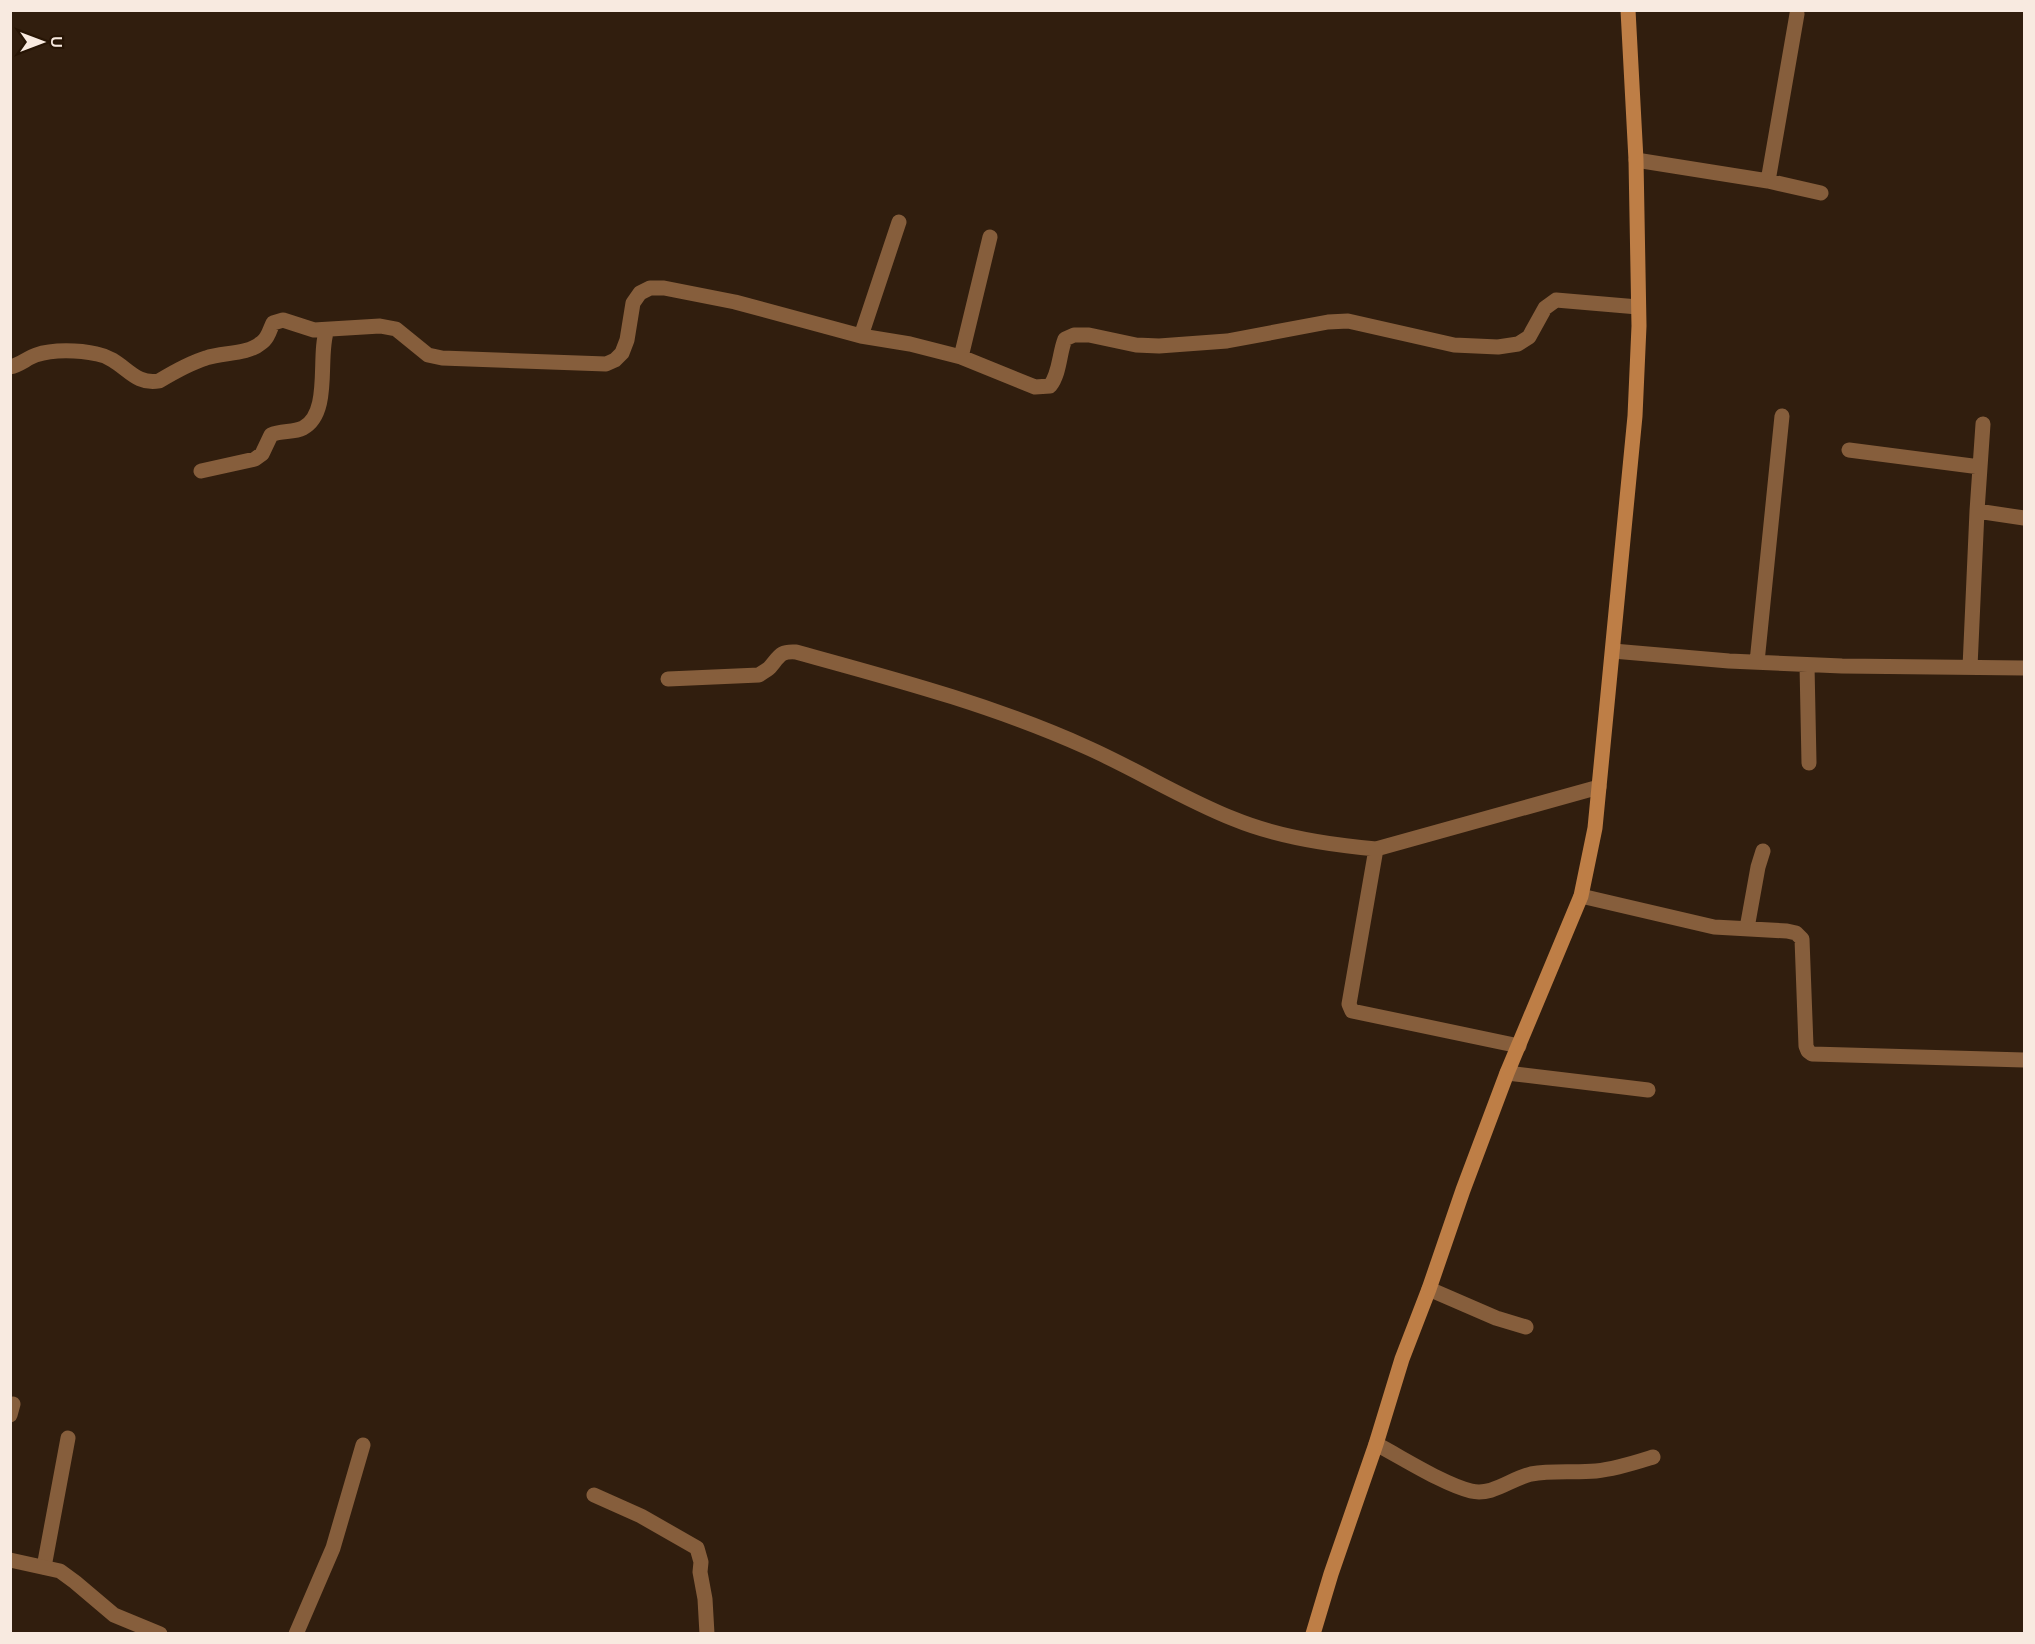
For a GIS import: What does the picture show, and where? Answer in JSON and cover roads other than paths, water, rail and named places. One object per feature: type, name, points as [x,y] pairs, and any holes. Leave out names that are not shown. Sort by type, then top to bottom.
[{"type":"main road","points":[[1313,1634],[1402,1359],[1429,1290],[1463,1190],[1508,1073],[1581,896],[1595,828],[1635,416],[1638,307],[1636,160],[1628,10]]},
{"type":"street","points":[[1768,182],[1797,14]]},
{"type":"street","points":[[1636,160],[1821,193]]},
{"type":"street","points":[[861,336],[899,222]]},
{"type":"street","points":[[961,357],[990,237]]},
{"type":"street","points":[[10,367],[34,355],[78,352],[98,354],[119,363],[135,377],[145,382],[159,381],[208,357],[248,350],[262,343],[273,323],[278,321],[295,323],[314,330],[380,326],[396,330],[428,355],[442,358],[606,364],[615,360],[622,353],[627,340],[633,303],[640,293],[650,288],[663,288],[735,302],[861,336],[909,344],[961,357],[1035,387],[1050,386],[1056,378],[1060,352],[1065,339],[1074,335],[1089,335],[1136,345],[1159,346],[1227,341],[1328,322],[1348,321],[1454,345],[1498,347],[1518,344],[1529,337],[1545,308],[1556,300],[1638,307]]},
{"type":"street","points":[[201,471],[255,459],[262,454],[271,435],[297,430],[311,422],[322,390],[324,341],[327,330]]},
{"type":"street","points":[[1756,662],[1782,416]]},
{"type":"street","points":[[1970,667],[1983,424]]},
{"type":"street","points":[[1850,450],[1980,467]]},
{"type":"street","points":[[1977,511],[2025,518]]},
{"type":"street","points":[[668,679],[759,675],[770,668],[779,654],[787,651],[796,652],[934,690],[1006,715],[1086,747],[1235,820],[1342,846],[1376,849],[1599,787]]},
{"type":"street","points":[[1613,651],[1808,665],[2025,668]]},
{"type":"street","points":[[1808,665],[1809,763]]},
{"type":"street","points":[[1376,849],[1349,1004],[1353,1011],[1519,1046]]},
{"type":"street","points":[[1747,928],[1763,851]]},
{"type":"street","points":[[1581,896],[1714,927],[1796,933],[1802,939],[1806,1047],[1812,1054],[2025,1060]]},
{"type":"street","points":[[1508,1073],[1648,1090]]},
{"type":"street","points":[[1429,1290],[1496,1318],[1526,1327]]},
{"type":"street","points":[[44,1567],[68,1438]]},
{"type":"street","points":[[1376,1444],[1454,1485],[1473,1491],[1491,1491],[1531,1474],[1618,1468],[1653,1457]]},
{"type":"street","points":[[296,1634],[333,1548],[363,1445]]},
{"type":"street","points":[[594,1495],[641,1516],[697,1548],[705,1599],[707,1634]]},
{"type":"street","points":[[10,1560],[60,1571],[114,1615],[160,1634]]}]
